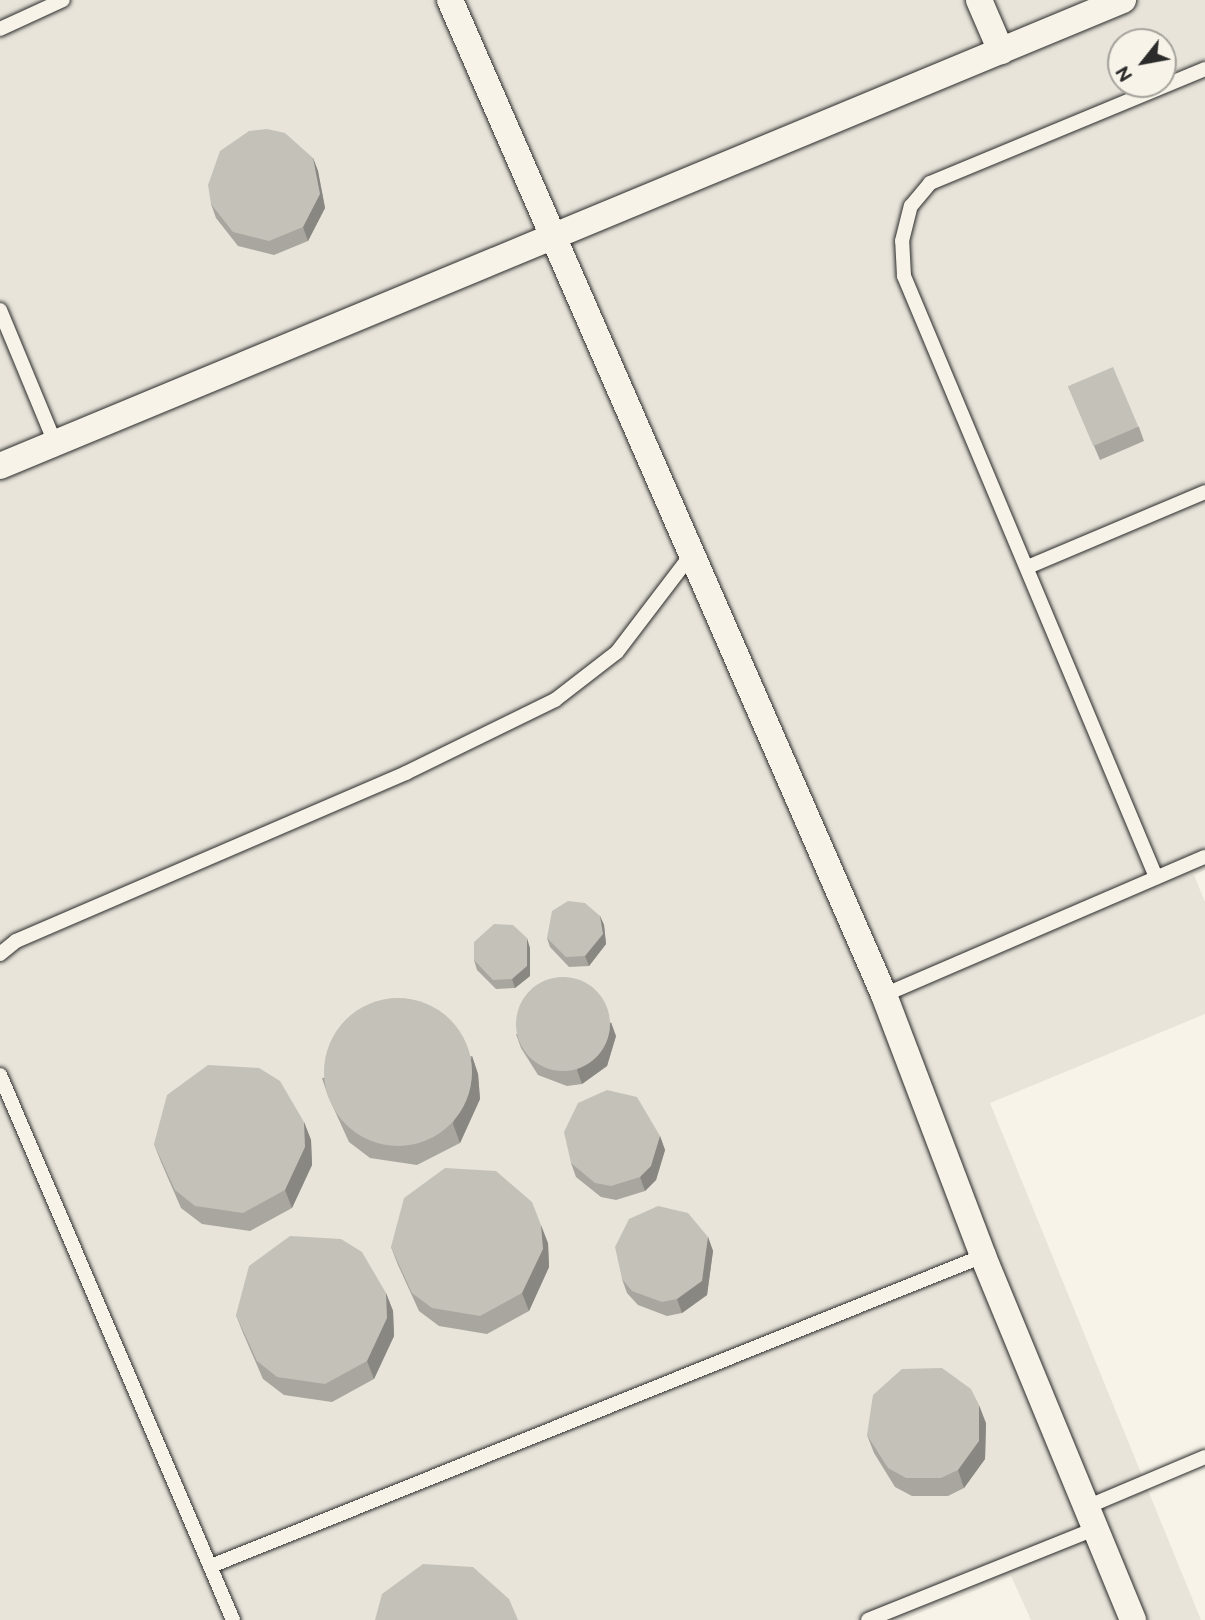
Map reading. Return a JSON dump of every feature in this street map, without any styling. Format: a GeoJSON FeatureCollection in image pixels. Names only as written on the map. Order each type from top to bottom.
{"type":"FeatureCollection","features":[{"type":"Feature","properties":{"kind":"street"},"geometry":{"type":"LineString","coordinates":[[450,0],[884,995],[983,1256],[1093,1517],[1133,1620]]}},
{"type":"Feature","properties":{"kind":"street"},"geometry":{"type":"LineString","coordinates":[[979,0],[1001,51]]}},
{"type":"Feature","properties":{"kind":"street"},"geometry":{"type":"LineString","coordinates":[[0,466],[553,240],[1123,0]]}},
{"type":"Feature","properties":{"kind":"lane"},"geometry":{"type":"LineString","coordinates":[[0,29],[63,0]]}},
{"type":"Feature","properties":{"kind":"lane"},"geometry":{"type":"LineString","coordinates":[[1156,877],[1030,566],[904,276],[902,241],[911,206],[930,183],[1205,69]]}},
{"type":"Feature","properties":{"kind":"lane"},"geometry":{"type":"LineString","coordinates":[[0,310],[55,443]]}},
{"type":"Feature","properties":{"kind":"lane"},"geometry":{"type":"LineString","coordinates":[[1030,566],[1205,492]]}},
{"type":"Feature","properties":{"kind":"lane"},"geometry":{"type":"LineString","coordinates":[[0,954],[16,941],[406,773],[555,700],[617,652],[691,555]]}},
{"type":"Feature","properties":{"kind":"lane"},"geometry":{"type":"LineString","coordinates":[[884,995],[1205,857]]}},
{"type":"Feature","properties":{"kind":"lane"},"geometry":{"type":"LineString","coordinates":[[0,1075],[233,1620]]}},
{"type":"Feature","properties":{"kind":"lane"},"geometry":{"type":"LineString","coordinates":[[211,1566],[983,1256]]}},
{"type":"Feature","properties":{"kind":"lane"},"geometry":{"type":"LineString","coordinates":[[869,1620],[1093,1517],[1205,1457]]}},
{"type":"Feature","properties":{"kind":"shaded area"},"geometry":{"type":"Polygon","coordinates":[[[0,0],[1205,0],[1205,870],[1194,875],[1205,902],[1205,1014],[990,1103],[1201,1620],[1031,1620],[1011,1576],[902,1620],[0,1620],[0,0]]]}},
{"type":"Feature","properties":{"kind":"building"},"geometry":{"type":"Polygon","coordinates":[[[267,129],[285,133],[313,158],[320,194],[303,227],[269,241],[233,232],[211,204],[208,185],[220,151],[249,131],[267,129]]]}},
{"type":"Feature","properties":{"kind":"building"},"geometry":{"type":"Polygon","coordinates":[[[1113,367],[1138,427],[1093,446],[1068,386],[1113,367]]]}},
{"type":"Feature","properties":{"kind":"building"},"geometry":{"type":"Polygon","coordinates":[[[568,901],[585,903],[600,916],[603,934],[585,956],[566,957],[547,938],[552,911],[568,901]]]}},
{"type":"Feature","properties":{"kind":"building"},"geometry":{"type":"Polygon","coordinates":[[[494,924],[513,925],[527,938],[527,966],[512,979],[493,980],[474,960],[474,942],[494,924]]]}},
{"type":"Feature","properties":{"kind":"building"},"geometry":{"type":"Polygon","coordinates":[[[563,977],[581,981],[596,991],[606,1006],[610,1024],[606,1042],[596,1057],[581,1067],[563,1071],[545,1067],[530,1057],[520,1042],[516,1024],[520,1006],[530,991],[545,981],[563,977]]]}},
{"type":"Feature","properties":{"kind":"building"},"geometry":{"type":"Polygon","coordinates":[[[398,998],[426,1004],[450,1020],[466,1044],[472,1072],[466,1100],[450,1124],[426,1140],[398,1146],[370,1140],[346,1124],[330,1100],[324,1072],[330,1044],[346,1020],[370,1004],[398,998]]]}},
{"type":"Feature","properties":{"kind":"building"},"geometry":{"type":"Polygon","coordinates":[[[208,1065],[259,1068],[280,1081],[304,1122],[305,1147],[285,1190],[243,1213],[195,1206],[175,1190],[154,1144],[167,1095],[208,1065]]]}},
{"type":"Feature","properties":{"kind":"building"},"geometry":{"type":"Polygon","coordinates":[[[607,1090],[637,1097],[660,1136],[651,1166],[640,1177],[611,1186],[595,1183],[571,1163],[564,1132],[578,1103],[607,1090]]]}},
{"type":"Feature","properties":{"kind":"building"},"geometry":{"type":"Polygon","coordinates":[[[445,1168],[496,1171],[532,1202],[541,1225],[543,1249],[522,1293],[480,1316],[432,1308],[412,1293],[391,1247],[404,1198],[445,1168]]]}},
{"type":"Feature","properties":{"kind":"building"},"geometry":{"type":"Polygon","coordinates":[[[658,1206],[688,1213],[708,1237],[702,1281],[677,1299],[662,1302],[632,1291],[622,1279],[615,1247],[629,1219],[658,1206]]]}},
{"type":"Feature","properties":{"kind":"building"},"geometry":{"type":"Polygon","coordinates":[[[290,1236],[341,1239],[362,1252],[386,1293],[387,1318],[367,1361],[325,1384],[277,1377],[257,1361],[236,1315],[249,1266],[290,1236]]]}},
{"type":"Feature","properties":{"kind":"building"},"geometry":{"type":"Polygon","coordinates":[[[942,1368],[971,1389],[979,1405],[979,1441],[958,1470],[941,1478],[906,1478],[888,1468],[867,1435],[873,1395],[902,1369],[942,1368]]]}},
{"type":"Feature","properties":{"kind":"building"},"geometry":{"type":"Polygon","coordinates":[[[423,1564],[473,1567],[509,1599],[518,1620],[375,1620],[382,1594],[423,1564]]]}}]}
